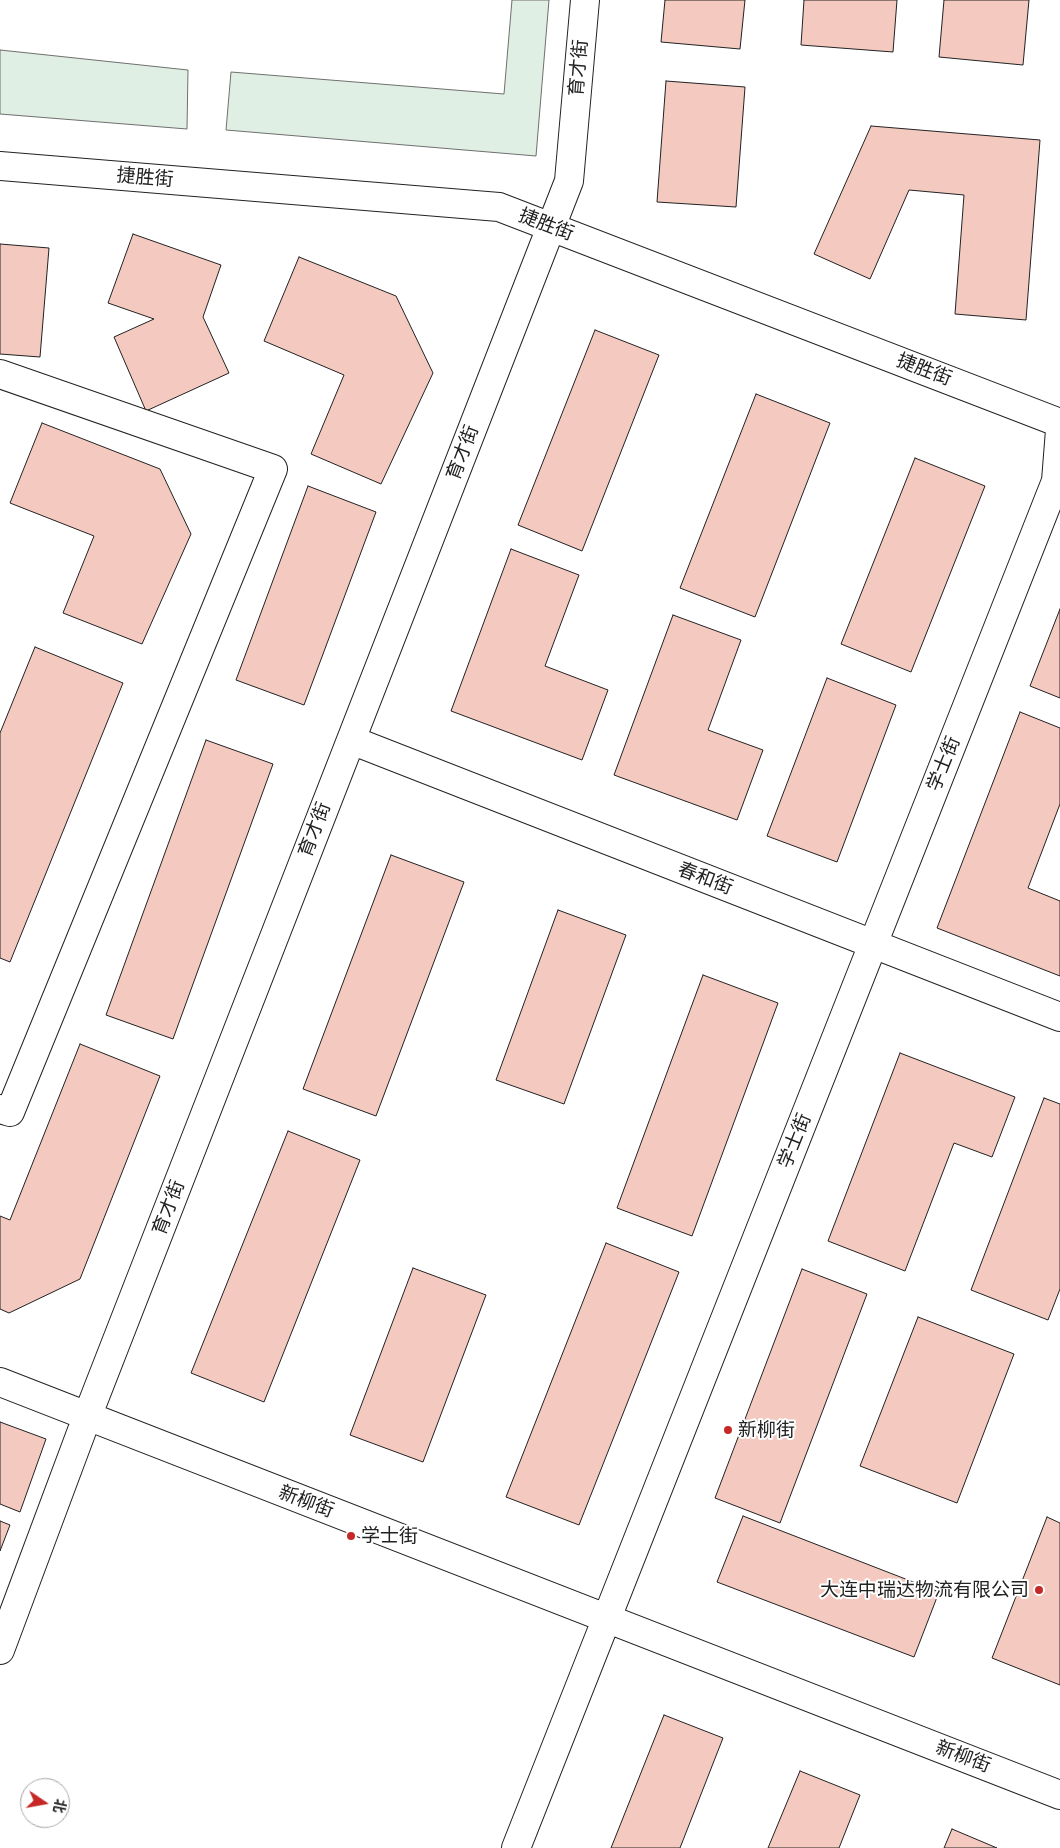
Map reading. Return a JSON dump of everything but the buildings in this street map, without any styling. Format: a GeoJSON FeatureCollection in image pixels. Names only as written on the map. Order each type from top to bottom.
{"type":"FeatureCollection","features":[{"type":"Feature","properties":{"kind":"street","name":"育才街"},"geometry":{"type":"LineString","coordinates":[[0,1650],[87,1417],[568,181],[585,0]]}},
{"type":"Feature","properties":{"kind":"street","name":"捷胜街"},"geometry":{"type":"LineString","coordinates":[[0,166],[499,207],[1060,423]]}},
{"type":"Feature","properties":{"kind":"street"},"geometry":{"type":"LineString","coordinates":[[0,374],[272,469],[10,1112],[0,1108]]}},
{"type":"Feature","properties":{"kind":"street","name":"学士街"},"geometry":{"type":"LineString","coordinates":[[516,1848],[1056,481],[1060,430]]}},
{"type":"Feature","properties":{"kind":"street","name":"春和街"},"geometry":{"type":"LineString","coordinates":[[351,740],[1060,1017]]}},
{"type":"Feature","properties":{"kind":"street","name":"新柳街"},"geometry":{"type":"LineString","coordinates":[[0,1382],[1060,1795]]}},
{"type":"Feature","properties":{"kind":"green space"},"geometry":{"type":"Polygon","coordinates":[[[512,0],[549,0],[536,156],[226,130],[231,72],[504,94],[512,0]]]}},
{"type":"Feature","properties":{"kind":"green space"},"geometry":{"type":"Polygon","coordinates":[[[0,50],[188,70],[187,129],[0,114],[0,50]]]}},
{"type":"Feature","properties":{"kind":"place","name":"新柳街"},"geometry":{"type":"Point","coordinates":[728,1430]}},
{"type":"Feature","properties":{"kind":"place","name":"学士街"},"geometry":{"type":"Point","coordinates":[351,1536]}},
{"type":"Feature","properties":{"kind":"place","name":"大连中瑞达物流有限公司"},"geometry":{"type":"Point","coordinates":[1039,1590]}}]}
